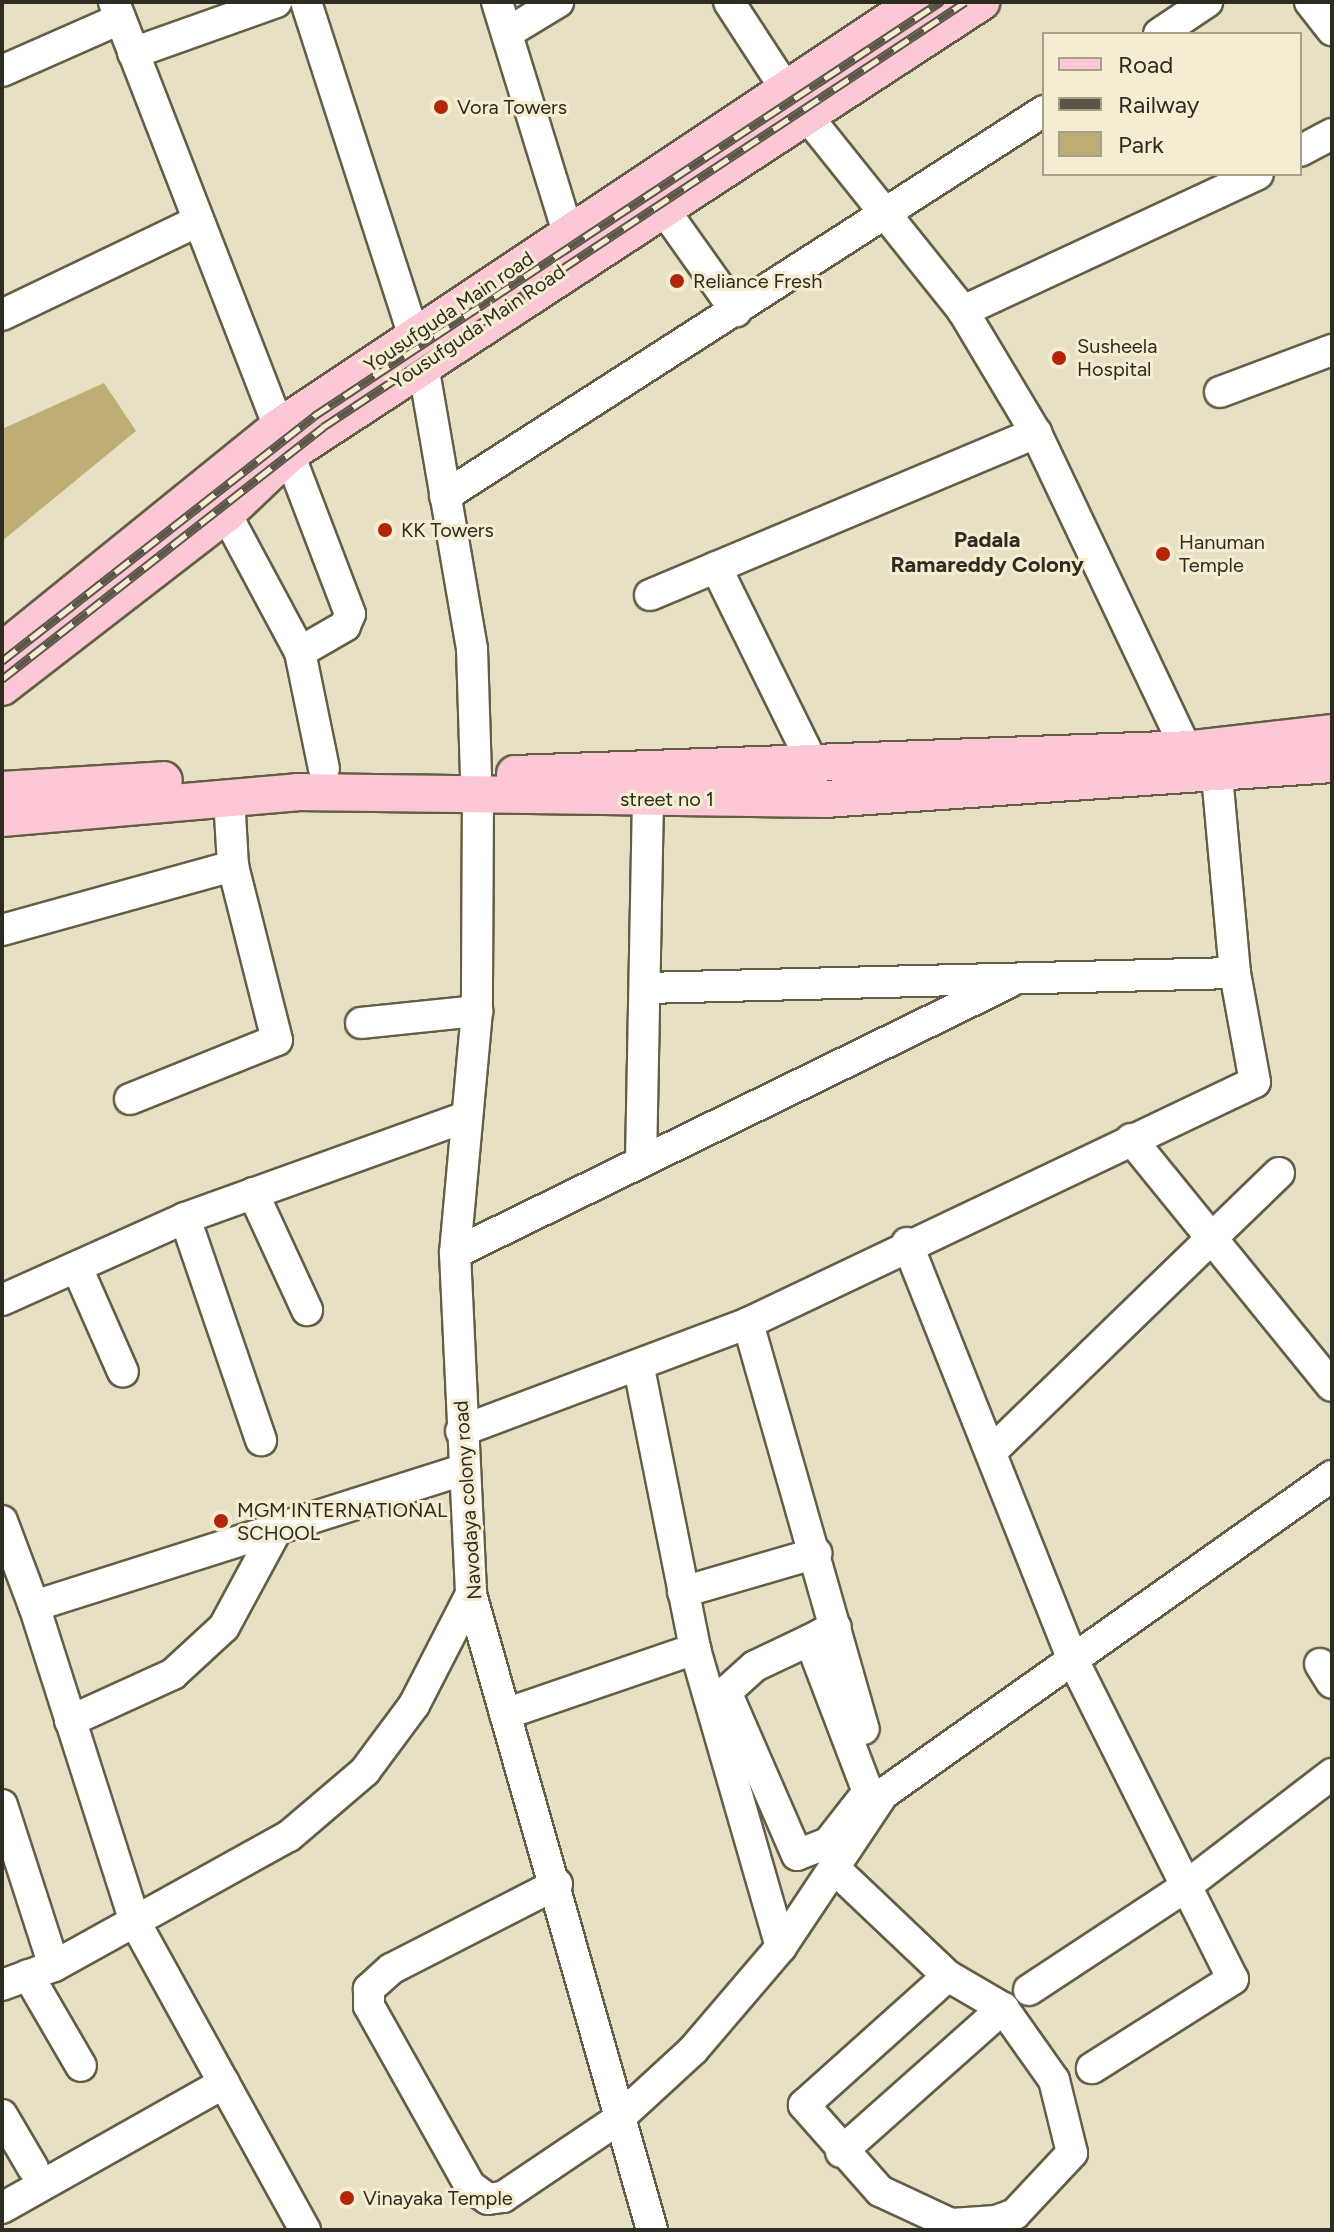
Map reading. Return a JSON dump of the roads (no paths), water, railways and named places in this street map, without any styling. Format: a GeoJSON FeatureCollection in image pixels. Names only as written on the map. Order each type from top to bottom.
{"type":"FeatureCollection","features":[{"type":"Feature","properties":{"kind":"main road","name":"Yousufguda Main road"},"geometry":{"type":"LineString","coordinates":[[417,350],[568,233],[798,104],[917,2]]}},
{"type":"Feature","properties":{"kind":"main road","name":"Yousufguda Main Road"},"geometry":{"type":"LineString","coordinates":[[2,687],[226,514],[284,440],[417,350],[662,207],[798,104],[981,2]]}},
{"type":"Feature","properties":{"kind":"main road"},"geometry":{"type":"LineString","coordinates":[[2,651],[284,440]]}},
{"type":"Feature","properties":{"kind":"main road","name":"street no 1"},"geometry":{"type":"LineString","coordinates":[[2,818],[229,797],[324,769],[648,800],[825,799],[1202,767],[1332,733]]}},
{"type":"Feature","properties":{"kind":"main road","name":"street no 1"},"geometry":{"type":"LineString","coordinates":[[2,790],[266,784],[477,785],[812,762],[1202,767],[1332,764]]}},
{"type":"Feature","properties":{"kind":"street"},"geometry":{"type":"LineString","coordinates":[[133,53],[276,2]]}},
{"type":"Feature","properties":{"kind":"street","name":"Navodaya colony road"},"geometry":{"type":"LineString","coordinates":[[306,2],[417,350],[472,649],[477,785],[477,1011],[463,1118],[455,1253],[471,1594],[557,1884],[617,2120],[652,2230]]}},
{"type":"Feature","properties":{"kind":"street"},"geometry":{"type":"LineString","coordinates":[[497,2],[568,233]]}},
{"type":"Feature","properties":{"kind":"street"},"geometry":{"type":"LineString","coordinates":[[507,33],[558,2]]}},
{"type":"Feature","properties":{"kind":"street"},"geometry":{"type":"LineString","coordinates":[[461,1431],[639,1368],[748,1323],[907,1243],[1255,1082],[1202,767],[1036,433],[963,311],[798,104],[729,2]]}},
{"type":"Feature","properties":{"kind":"street"},"geometry":{"type":"LineString","coordinates":[[1162,32],[1207,2]]}},
{"type":"Feature","properties":{"kind":"street"},"geometry":{"type":"LineString","coordinates":[[1310,2],[1332,30]]}},
{"type":"Feature","properties":{"kind":"street"},"geometry":{"type":"LineString","coordinates":[[2,71],[117,10],[196,222],[350,614],[345,626],[300,652]]}},
{"type":"Feature","properties":{"kind":"street"},"geometry":{"type":"LineString","coordinates":[[445,496],[1042,112]]}},
{"type":"Feature","properties":{"kind":"street"},"geometry":{"type":"LineString","coordinates":[[1302,150],[1332,134]]}},
{"type":"Feature","properties":{"kind":"street"},"geometry":{"type":"LineString","coordinates":[[963,311],[1249,176]]}},
{"type":"Feature","properties":{"kind":"street"},"geometry":{"type":"LineString","coordinates":[[662,207],[736,311]]}},
{"type":"Feature","properties":{"kind":"street"},"geometry":{"type":"LineString","coordinates":[[2,315],[196,222]]}},
{"type":"Feature","properties":{"kind":"street"},"geometry":{"type":"LineString","coordinates":[[1220,392],[1332,350]]}},
{"type":"Feature","properties":{"kind":"street"},"geometry":{"type":"LineString","coordinates":[[650,595],[1036,433]]}},
{"type":"Feature","properties":{"kind":"street"},"geometry":{"type":"LineString","coordinates":[[226,514],[300,652],[324,769]]}},
{"type":"Feature","properties":{"kind":"street"},"geometry":{"type":"LineString","coordinates":[[716,567],[812,762]]}},
{"type":"Feature","properties":{"kind":"street"},"geometry":{"type":"LineString","coordinates":[[130,1099],[277,1040],[233,866],[229,797]]}},
{"type":"Feature","properties":{"kind":"street"},"geometry":{"type":"LineString","coordinates":[[641,1162],[648,800]]}},
{"type":"Feature","properties":{"kind":"street"},"geometry":{"type":"LineString","coordinates":[[2,930],[233,866]]}},
{"type":"Feature","properties":{"kind":"street"},"geometry":{"type":"LineString","coordinates":[[645,988],[1010,982],[1235,973]]}},
{"type":"Feature","properties":{"kind":"street"},"geometry":{"type":"LineString","coordinates":[[455,1253],[1010,982]]}},
{"type":"Feature","properties":{"kind":"street"},"geometry":{"type":"LineString","coordinates":[[361,1023],[477,1011]]}},
{"type":"Feature","properties":{"kind":"street"},"geometry":{"type":"LineString","coordinates":[[2,1300],[78,1270],[185,1218],[463,1118]]}},
{"type":"Feature","properties":{"kind":"street"},"geometry":{"type":"LineString","coordinates":[[1131,1139],[1208,1239],[1332,1386]]}},
{"type":"Feature","properties":{"kind":"street"},"geometry":{"type":"LineString","coordinates":[[991,1452],[1279,1173]]}},
{"type":"Feature","properties":{"kind":"street"},"geometry":{"type":"LineString","coordinates":[[253,1193],[307,1310]]}},
{"type":"Feature","properties":{"kind":"street"},"geometry":{"type":"LineString","coordinates":[[185,1218],[261,1440]]}},
{"type":"Feature","properties":{"kind":"street"},"geometry":{"type":"LineString","coordinates":[[907,1243],[1072,1658],[1182,1889],[1233,1983],[1092,2068]]}},
{"type":"Feature","properties":{"kind":"street"},"geometry":{"type":"LineString","coordinates":[[78,1270],[123,1372]]}},
{"type":"Feature","properties":{"kind":"street"},"geometry":{"type":"LineString","coordinates":[[748,1323],[816,1553],[823,1633],[868,1792],[828,1843],[797,1855],[726,1692],[755,1666],[823,1633]]}},
{"type":"Feature","properties":{"kind":"street"},"geometry":{"type":"LineString","coordinates":[[639,1368],[695,1649],[781,1947]]}},
{"type":"Feature","properties":{"kind":"street"},"geometry":{"type":"LineString","coordinates":[[34,1606],[463,1470]]}},
{"type":"Feature","properties":{"kind":"street"},"geometry":{"type":"LineString","coordinates":[[557,1884],[391,1969],[369,1989],[369,2006],[470,2186],[488,2199],[503,2197],[617,2120],[693,2050],[781,1947],[883,1794],[1332,1476]]}},
{"type":"Feature","properties":{"kind":"street"},"geometry":{"type":"LineString","coordinates":[[2,1521],[34,1606],[135,1922],[224,2083],[298,2227]]}},
{"type":"Feature","properties":{"kind":"street"},"geometry":{"type":"LineString","coordinates":[[70,1721],[173,1674],[224,1627],[276,1531]]}},
{"type":"Feature","properties":{"kind":"street"},"geometry":{"type":"LineString","coordinates":[[683,1592],[816,1553]]}},
{"type":"Feature","properties":{"kind":"street"},"geometry":{"type":"LineString","coordinates":[[28,1975],[135,1922],[289,1836],[365,1771],[414,1705],[471,1594]]}},
{"type":"Feature","properties":{"kind":"street"},"geometry":{"type":"LineString","coordinates":[[823,1633],[883,1794]]}},
{"type":"Feature","properties":{"kind":"street"},"geometry":{"type":"LineString","coordinates":[[505,1714],[695,1649]]}},
{"type":"Feature","properties":{"kind":"street"},"geometry":{"type":"LineString","coordinates":[[1029,1990],[1182,1889],[1332,1774]]}},
{"type":"Feature","properties":{"kind":"street"},"geometry":{"type":"LineString","coordinates":[[2,1805],[28,1975],[81,2066]]}},
{"type":"Feature","properties":{"kind":"street"},"geometry":{"type":"LineString","coordinates":[[834,1868],[948,1976],[1003,2008],[1054,2080],[1073,2135],[1065,2166],[1015,2214],[951,2224],[880,2191],[841,2152],[804,2105],[948,1976]]}},
{"type":"Feature","properties":{"kind":"street"},"geometry":{"type":"LineString","coordinates":[[841,2152],[1003,2008]]}},
{"type":"Feature","properties":{"kind":"street"},"geometry":{"type":"LineString","coordinates":[[2,2208],[224,2083]]}},
{"type":"Feature","properties":{"kind":"street"},"geometry":{"type":"LineString","coordinates":[[2,2115],[33,2168]]}},
{"type":"Feature","properties":{"kind":"railway"},"geometry":{"type":"LineString","coordinates":[[2,661],[314,416],[940,2]]}},
{"type":"Feature","properties":{"kind":"railway"},"geometry":{"type":"LineString","coordinates":[[2,679],[323,427],[965,2]]}},
{"type":"Feature","properties":{"kind":"place","name":"Vora Towers"},"geometry":{"type":"Point","coordinates":[441,107]}},
{"type":"Feature","properties":{"kind":"place","name":"Reliance Fresh"},"geometry":{"type":"Point","coordinates":[677,281]}},
{"type":"Feature","properties":{"kind":"place","name":"Susheela Hospital"},"geometry":{"type":"Point","coordinates":[1059,358]}},
{"type":"Feature","properties":{"kind":"place","name":"KK Towers"},"geometry":{"type":"Point","coordinates":[385,530]}},
{"type":"Feature","properties":{"kind":"place","name":"Hanuman Temple"},"geometry":{"type":"Point","coordinates":[1163,554]}},
{"type":"Feature","properties":{"kind":"place","name":"MGM INTERNATIONAL SCHOOL"},"geometry":{"type":"Point","coordinates":[221,1521]}},
{"type":"Feature","properties":{"kind":"place","name":"Vinayaka Temple"},"geometry":{"type":"Point","coordinates":[347,2198]}},
{"type":"Feature","properties":{"kind":"district","name":"Padala Ramareddy Colony"},"geometry":{"type":"Point","coordinates":[987,552]}}]}
